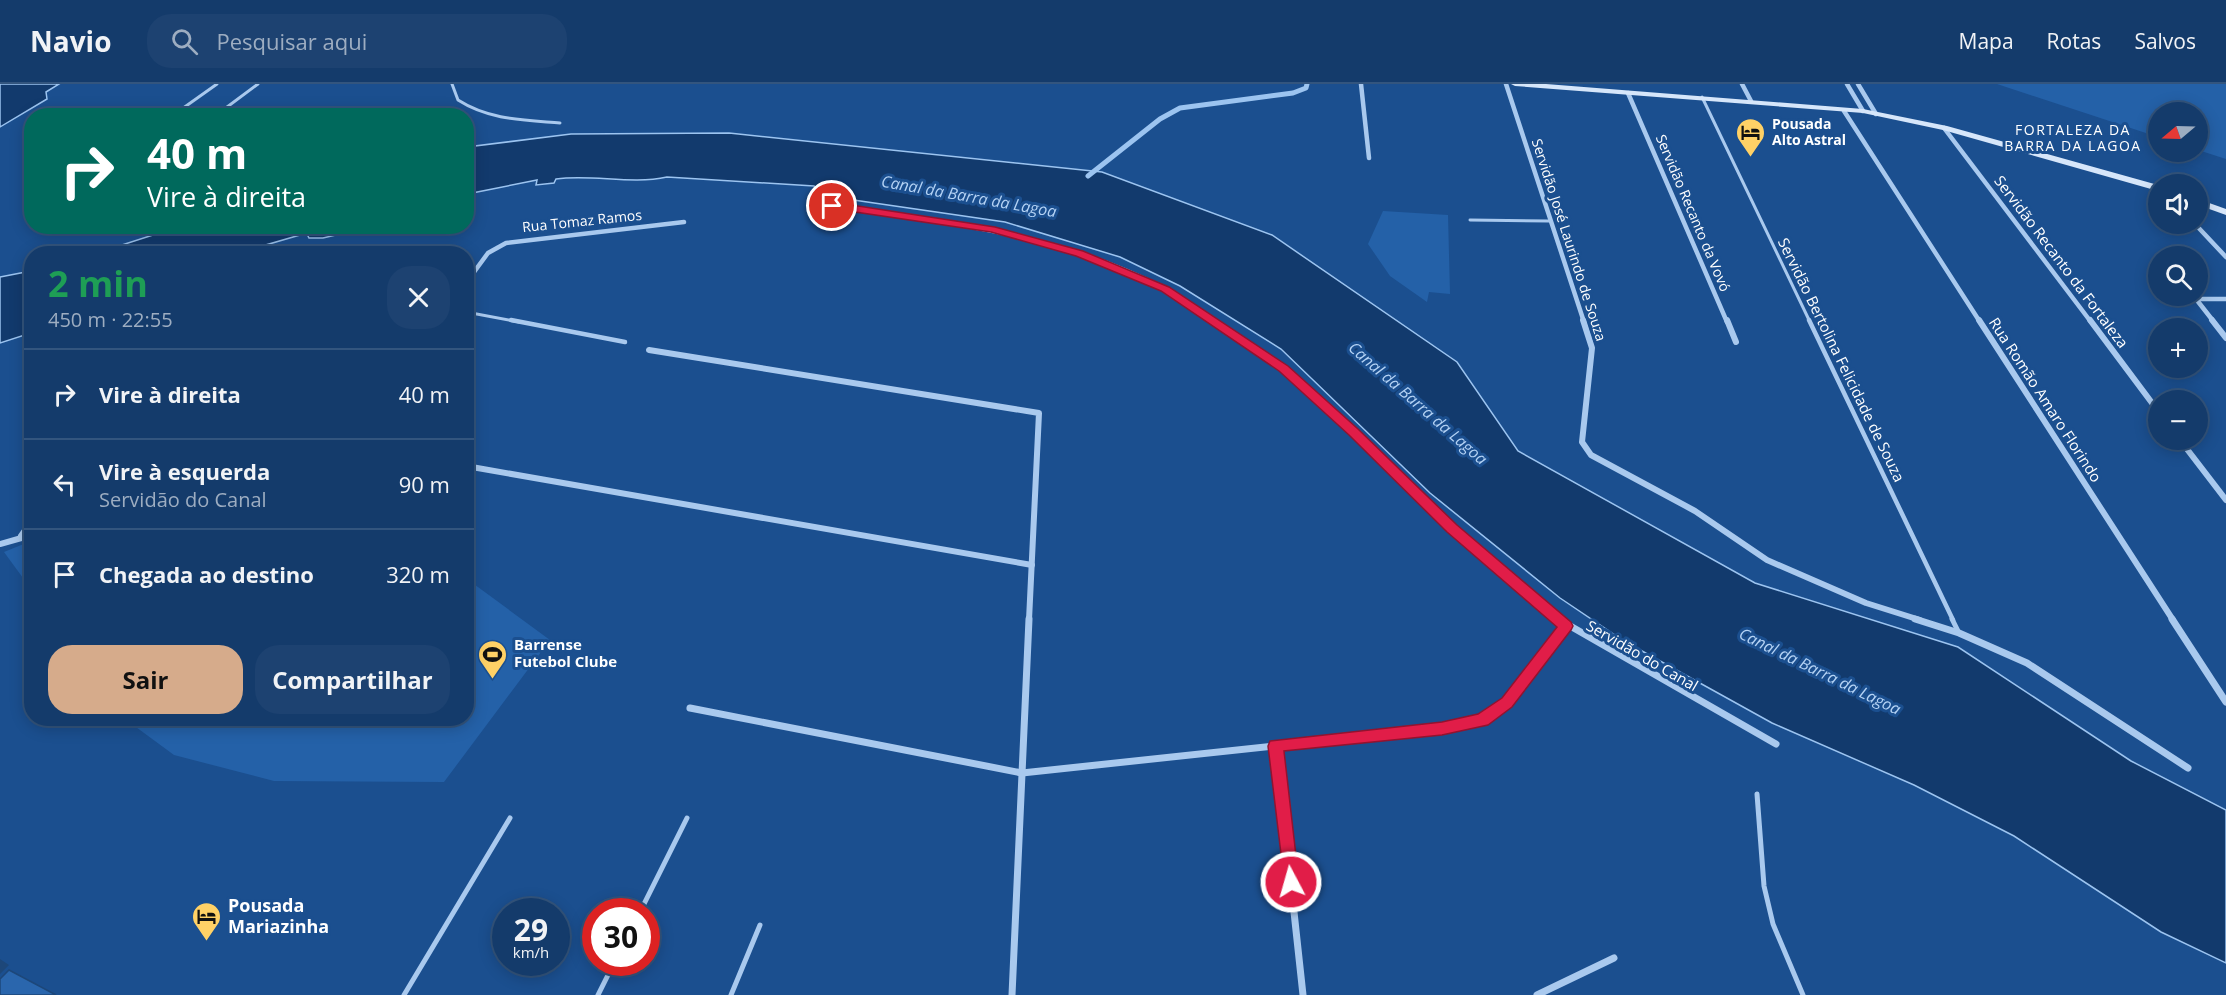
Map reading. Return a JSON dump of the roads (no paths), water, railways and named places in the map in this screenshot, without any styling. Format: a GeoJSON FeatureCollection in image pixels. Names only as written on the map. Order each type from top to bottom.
{"type":"FeatureCollection","features":[{"type":"Feature","properties":{"kind":"street"},"geometry":{"type":"LineString","coordinates":[[1361,84],[1369,158]]}},
{"type":"Feature","properties":{"kind":"street","name":"Servidão José Laurindo de Souza"},"geometry":{"type":"LineString","coordinates":[[1506,84],[1592,348],[1582,442],[1591,455],[1695,511],[1767,560],[1866,603],[1959,633]]}},
{"type":"Feature","properties":{"kind":"street"},"geometry":{"type":"LineString","coordinates":[[1515,84],[1597,88],[1628,93],[1863,111],[1944,128],[2148,185]]}},
{"type":"Feature","properties":{"kind":"street"},"geometry":{"type":"LineString","coordinates":[[1742,84],[1751,101]]}},
{"type":"Feature","properties":{"kind":"street"},"geometry":{"type":"LineString","coordinates":[[1847,84],[1863,111]]}},
{"type":"Feature","properties":{"kind":"street"},"geometry":{"type":"LineString","coordinates":[[1858,84],[1876,114]]}},
{"type":"Feature","properties":{"kind":"street","name":"Servidão Recanto da Vovó"},"geometry":{"type":"LineString","coordinates":[[1628,93],[1736,342]]}},
{"type":"Feature","properties":{"kind":"street","name":"Rua Romão Amaro Florindo"},"geometry":{"type":"LineString","coordinates":[[1844,111],[2226,702]]}},
{"type":"Feature","properties":{"kind":"street","name":"Servidão Recanto da Fortaleza"},"geometry":{"type":"LineString","coordinates":[[1944,128],[2148,398]]}},
{"type":"Feature","properties":{"kind":"street","name":"Servidão do Canal"},"geometry":{"type":"LineString","coordinates":[[832,206],[991,229],[1080,253],[1165,289],[1283,368],[1384,460],[1452,528],[1566,626],[1653,678],[1776,744]]}},
{"type":"Feature","properties":{"kind":"street"},"geometry":{"type":"LineString","coordinates":[[2208,206],[2226,212]]}},
{"type":"Feature","properties":{"kind":"street","name":"Rua Tomaz Ramos"},"geometry":{"type":"LineString","coordinates":[[474,273],[488,254],[506,243],[684,222]]}},
{"type":"Feature","properties":{"kind":"street"},"geometry":{"type":"LineString","coordinates":[[2204,234],[2226,257]]}},
{"type":"Feature","properties":{"kind":"street"},"geometry":{"type":"LineString","coordinates":[[2226,299],[2196,299],[2226,338]]}},
{"type":"Feature","properties":{"kind":"street"},"geometry":{"type":"LineString","coordinates":[[649,350],[1039,413],[1012,995]]}},
{"type":"Feature","properties":{"kind":"street"},"geometry":{"type":"LineString","coordinates":[[2188,450],[2226,500]]}},
{"type":"Feature","properties":{"kind":"street"},"geometry":{"type":"LineString","coordinates":[[474,467],[1032,565]]}},
{"type":"Feature","properties":{"kind":"street"},"geometry":{"type":"LineString","coordinates":[[0,544],[24,536]]}},
{"type":"Feature","properties":{"kind":"street"},"geometry":{"type":"LineString","coordinates":[[690,708],[1022,773],[1442,728],[1482,720],[1507,703],[1566,626]]}},
{"type":"Feature","properties":{"kind":"street"},"geometry":{"type":"LineString","coordinates":[[1959,633],[2027,663],[2188,768]]}},
{"type":"Feature","properties":{"kind":"street"},"geometry":{"type":"LineString","coordinates":[[1276,746],[1303,995]]}},
{"type":"Feature","properties":{"kind":"street"},"geometry":{"type":"LineString","coordinates":[[1537,995],[1614,958]]}},
{"type":"Feature","properties":{"kind":"lane"},"geometry":{"type":"LineString","coordinates":[[183,108],[217,84]]}},
{"type":"Feature","properties":{"kind":"lane"},"geometry":{"type":"LineString","coordinates":[[226,108],[258,84]]}},
{"type":"Feature","properties":{"kind":"lane"},"geometry":{"type":"LineString","coordinates":[[452,84],[458,100],[473,108]]}},
{"type":"Feature","properties":{"kind":"lane","name":"Servidão Bertolina Felicidade de Souza"},"geometry":{"type":"LineString","coordinates":[[1702,97],[1959,633]]}},
{"type":"Feature","properties":{"kind":"lane"},"geometry":{"type":"LineString","coordinates":[[474,109],[507,118],[560,123]]}},
{"type":"Feature","properties":{"kind":"lane"},"geometry":{"type":"LineString","coordinates":[[1470,220],[1549,221]]}},
{"type":"Feature","properties":{"kind":"lane"},"geometry":{"type":"LineString","coordinates":[[474,314],[625,342]]}},
{"type":"Feature","properties":{"kind":"lane"},"geometry":{"type":"LineString","coordinates":[[20,536],[24,530]]}},
{"type":"Feature","properties":{"kind":"lane"},"geometry":{"type":"LineString","coordinates":[[1758,794],[1764,886],[1773,924],[1803,995]]}},
{"type":"Feature","properties":{"kind":"lane"},"geometry":{"type":"LineString","coordinates":[[404,995],[510,818]]}},
{"type":"Feature","properties":{"kind":"lane"},"geometry":{"type":"LineString","coordinates":[[647,898],[687,818]]}},
{"type":"Feature","properties":{"kind":"lane"},"geometry":{"type":"LineString","coordinates":[[731,995],[760,925]]}},
{"type":"Feature","properties":{"kind":"lane"},"geometry":{"type":"LineString","coordinates":[[598,995],[608,976]]}},
{"type":"Feature","properties":{"kind":"water"},"geometry":{"type":"Polygon","coordinates":[[[0,84],[59,84],[46,92],[47,99],[32,108],[24,108],[24,113],[0,127],[0,84]]]}},
{"type":"Feature","properties":{"kind":"water","name":"Canal da Barra da Lagoa"},"geometry":{"type":"Polygon","coordinates":[[[729,133],[1102,172],[1272,235],[1457,362],[1518,451],[1755,583],[1958,647],[2131,761],[2226,810],[2226,963],[2161,932],[2014,836],[1914,785],[1772,723],[1624,641],[1560,598],[1430,493],[1281,349],[1180,286],[1120,257],[1005,222],[826,196],[814,186],[667,177],[640,180],[570,178],[556,179],[554,183],[536,185],[537,180],[474,193],[474,146],[571,134],[729,133]]]}},
{"type":"Feature","properties":{"kind":"water"},"geometry":{"type":"Polygon","coordinates":[[[156,234],[307,234],[262,246],[119,246],[156,234]]]}},
{"type":"Feature","properties":{"kind":"water"},"geometry":{"type":"Polygon","coordinates":[[[307,234],[340,234],[323,238],[309,238],[307,234]]]}},
{"type":"Feature","properties":{"kind":"water"},"geometry":{"type":"Polygon","coordinates":[[[24,272],[24,335],[0,343],[0,277],[24,272]]]}},
{"type":"Feature","properties":{"kind":"waterway"},"geometry":{"type":"LineString","coordinates":[[1088,176],[1160,119],[1180,108],[1293,93],[1306,88],[1307,84]]}},
{"type":"Feature","properties":{"kind":"place","name":"Pousada Alto Astral"},"geometry":{"type":"Point","coordinates":[1751,158]}},
{"type":"Feature","properties":{"kind":"place","name":"Barrense Futebol Clube"},"geometry":{"type":"Point","coordinates":[493,680]}},
{"type":"Feature","properties":{"kind":"place","name":"Pousada Mariazinha"},"geometry":{"type":"Point","coordinates":[207,942]}},
{"type":"Feature","properties":{"kind":"district","name":"FORTALEZA DA BARRA DA LAGOA"},"geometry":{"type":"Point","coordinates":[2073,138]}}]}
